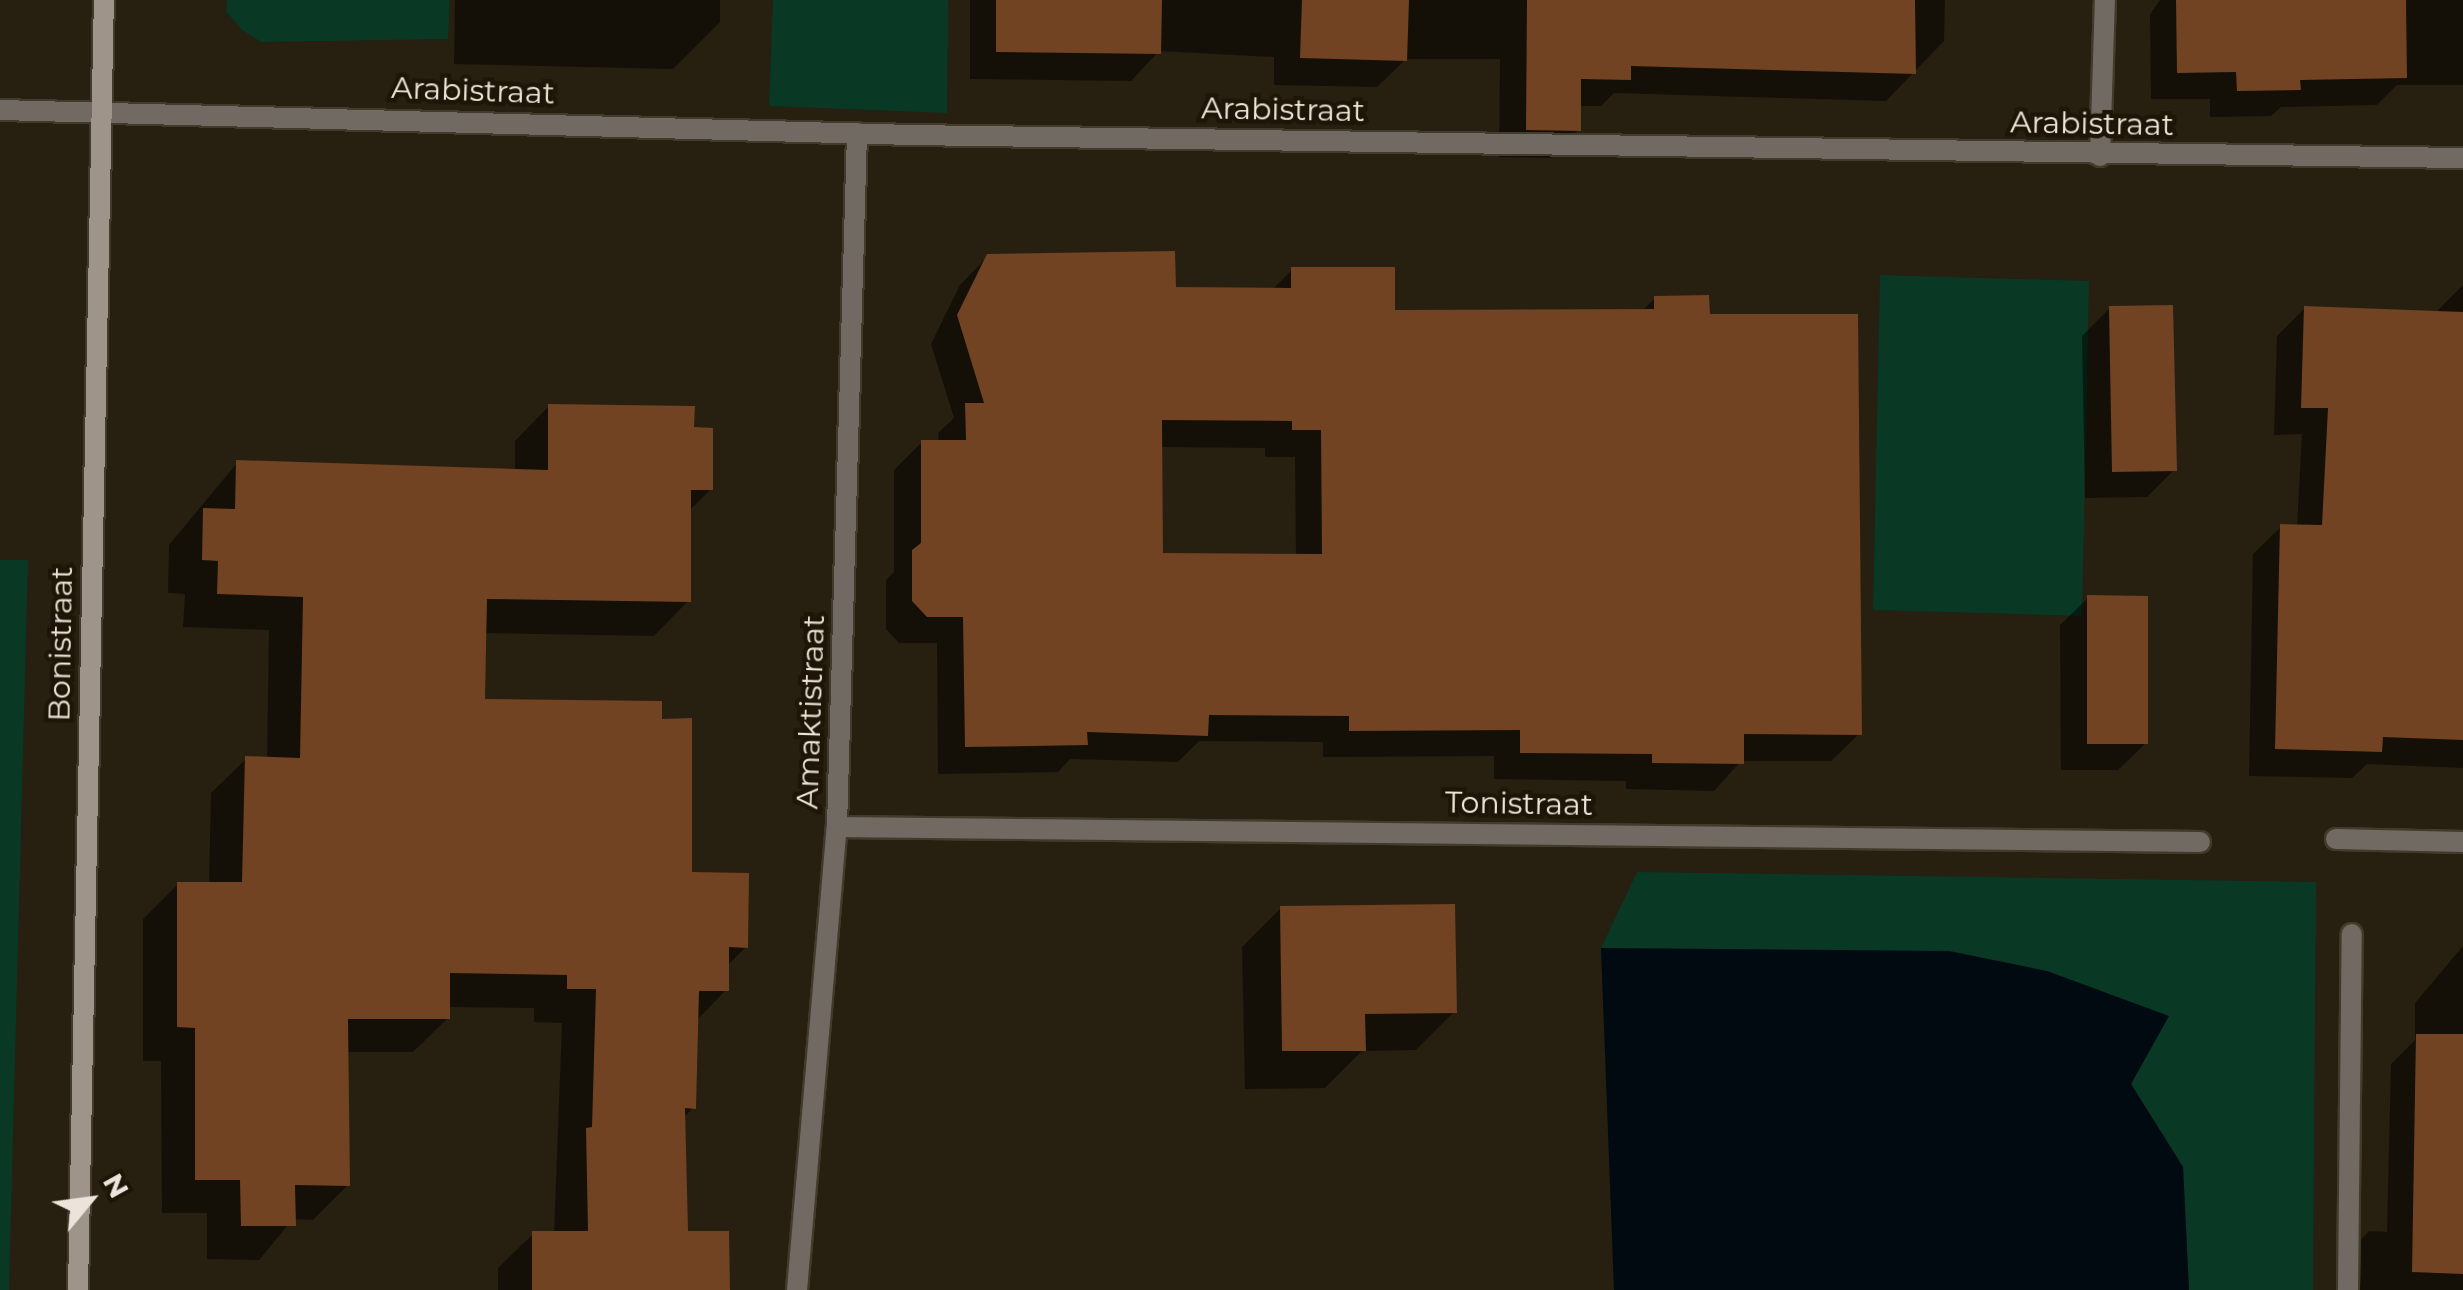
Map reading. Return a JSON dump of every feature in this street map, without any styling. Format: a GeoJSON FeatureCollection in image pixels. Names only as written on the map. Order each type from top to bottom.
{"type":"FeatureCollection","features":[{"type":"Feature","properties":{"kind":"street","name":"Bonistraat"},"geometry":{"type":"LineString","coordinates":[[78,1290],[104,0]]}},
{"type":"Feature","properties":{"kind":"street"},"geometry":{"type":"LineString","coordinates":[[2100,156],[2105,0]]}},
{"type":"Feature","properties":{"kind":"street","name":"Arabistraat"},"geometry":{"type":"LineString","coordinates":[[0,110],[102,108],[856,134],[2100,156],[2463,158]]}},
{"type":"Feature","properties":{"kind":"street","name":"Amaktistraat"},"geometry":{"type":"LineString","coordinates":[[797,1290],[837,826],[856,134]]}},
{"type":"Feature","properties":{"kind":"street","name":"Tonistraat"},"geometry":{"type":"LineString","coordinates":[[837,826],[2200,842]]}},
{"type":"Feature","properties":{"kind":"street"},"geometry":{"type":"LineString","coordinates":[[2336,838],[2463,842]]}},
{"type":"Feature","properties":{"kind":"street"},"geometry":{"type":"LineString","coordinates":[[2348,1290],[2352,934]]}},
{"type":"Feature","properties":{"kind":"green space"},"geometry":{"type":"Polygon","coordinates":[[[227,0],[450,0],[448,39],[261,42],[242,30],[226,11],[227,0]]]}},
{"type":"Feature","properties":{"kind":"green space"},"geometry":{"type":"Polygon","coordinates":[[[773,0],[948,0],[947,113],[769,106],[773,0]]]}},
{"type":"Feature","properties":{"kind":"green space"},"geometry":{"type":"Polygon","coordinates":[[[1880,275],[2089,281],[2082,616],[1873,610],[1880,275]]]}},
{"type":"Feature","properties":{"kind":"green space"},"geometry":{"type":"Polygon","coordinates":[[[0,560],[28,560],[9,1290],[0,1290],[0,560]]]}},
{"type":"Feature","properties":{"kind":"green space"},"geometry":{"type":"Polygon","coordinates":[[[1637,872],[2316,882],[2313,1290],[2189,1290],[2183,1167],[2131,1084],[2168,1017],[1601,948],[1637,872]]]}},
{"type":"Feature","properties":{"kind":"shaded area"},"geometry":{"type":"Polygon","coordinates":[[[1601,948],[1949,951],[2047,971],[2169,1016],[2131,1084],[2183,1167],[2189,1290],[1614,1290],[1601,948]]]}},
{"type":"Feature","properties":{"kind":"building"},"geometry":{"type":"Polygon","coordinates":[[[996,0],[1162,0],[1161,54],[996,52],[996,0]]]}},
{"type":"Feature","properties":{"kind":"building"},"geometry":{"type":"Polygon","coordinates":[[[1302,0],[1409,0],[1407,61],[1300,58],[1302,0]]]}},
{"type":"Feature","properties":{"kind":"building"},"geometry":{"type":"Polygon","coordinates":[[[1527,0],[1915,0],[1916,74],[1631,66],[1631,80],[1581,79],[1581,131],[1526,130],[1527,0]]]}},
{"type":"Feature","properties":{"kind":"building"},"geometry":{"type":"Polygon","coordinates":[[[2176,0],[2406,0],[2407,78],[2300,80],[2301,90],[2237,91],[2236,72],[2177,73],[2176,0]]]}},
{"type":"Feature","properties":{"kind":"building"},"geometry":{"type":"Polygon","coordinates":[[[1175,251],[1176,287],[1291,288],[1291,267],[1395,267],[1395,310],[1654,309],[1654,296],[1709,295],[1710,314],[1858,314],[1862,735],[1744,734],[1744,764],[1652,763],[1652,754],[1520,753],[1520,730],[1349,731],[1349,716],[1209,715],[1208,736],[1087,732],[1088,745],[965,747],[963,617],[927,617],[912,601],[912,550],[921,543],[921,440],[966,440],[965,403],[984,403],[957,315],[987,254],[1175,251]],[[1162,420],[1163,553],[1322,554],[1321,430],[1292,430],[1292,421],[1162,420]]]}},
{"type":"Feature","properties":{"kind":"building"},"geometry":{"type":"Polygon","coordinates":[[[2173,305],[2177,471],[2112,472],[2109,306],[2173,305]]]}},
{"type":"Feature","properties":{"kind":"building"},"geometry":{"type":"Polygon","coordinates":[[[2304,306],[2463,312],[2463,740],[2383,737],[2382,752],[2275,749],[2280,524],[2322,525],[2328,408],[2301,408],[2304,306]]]}},
{"type":"Feature","properties":{"kind":"building"},"geometry":{"type":"Polygon","coordinates":[[[548,404],[695,406],[694,427],[713,428],[713,490],[691,490],[691,602],[487,599],[485,699],[662,701],[662,719],[692,718],[692,872],[749,873],[748,948],[729,947],[729,991],[699,991],[696,1109],[685,1108],[688,1231],[729,1231],[730,1290],[532,1290],[532,1231],[588,1231],[586,1128],[592,1127],[596,989],[567,989],[567,975],[450,973],[450,1019],[348,1019],[350,1186],[295,1185],[296,1226],[241,1226],[240,1180],[195,1180],[195,1028],[177,1027],[177,882],[242,882],[245,756],[300,758],[303,597],[217,594],[218,561],[202,560],[203,508],[235,509],[236,460],[548,470],[548,404]]]}},
{"type":"Feature","properties":{"kind":"building"},"geometry":{"type":"Polygon","coordinates":[[[2087,595],[2148,596],[2148,744],[2087,744],[2087,595]]]}},
{"type":"Feature","properties":{"kind":"building"},"geometry":{"type":"Polygon","coordinates":[[[1455,904],[1457,1013],[1365,1014],[1366,1051],[1282,1051],[1280,906],[1455,904]]]}},
{"type":"Feature","properties":{"kind":"building"},"geometry":{"type":"Polygon","coordinates":[[[2416,1034],[2463,1034],[2463,1274],[2412,1272],[2416,1034]]]}}]}
